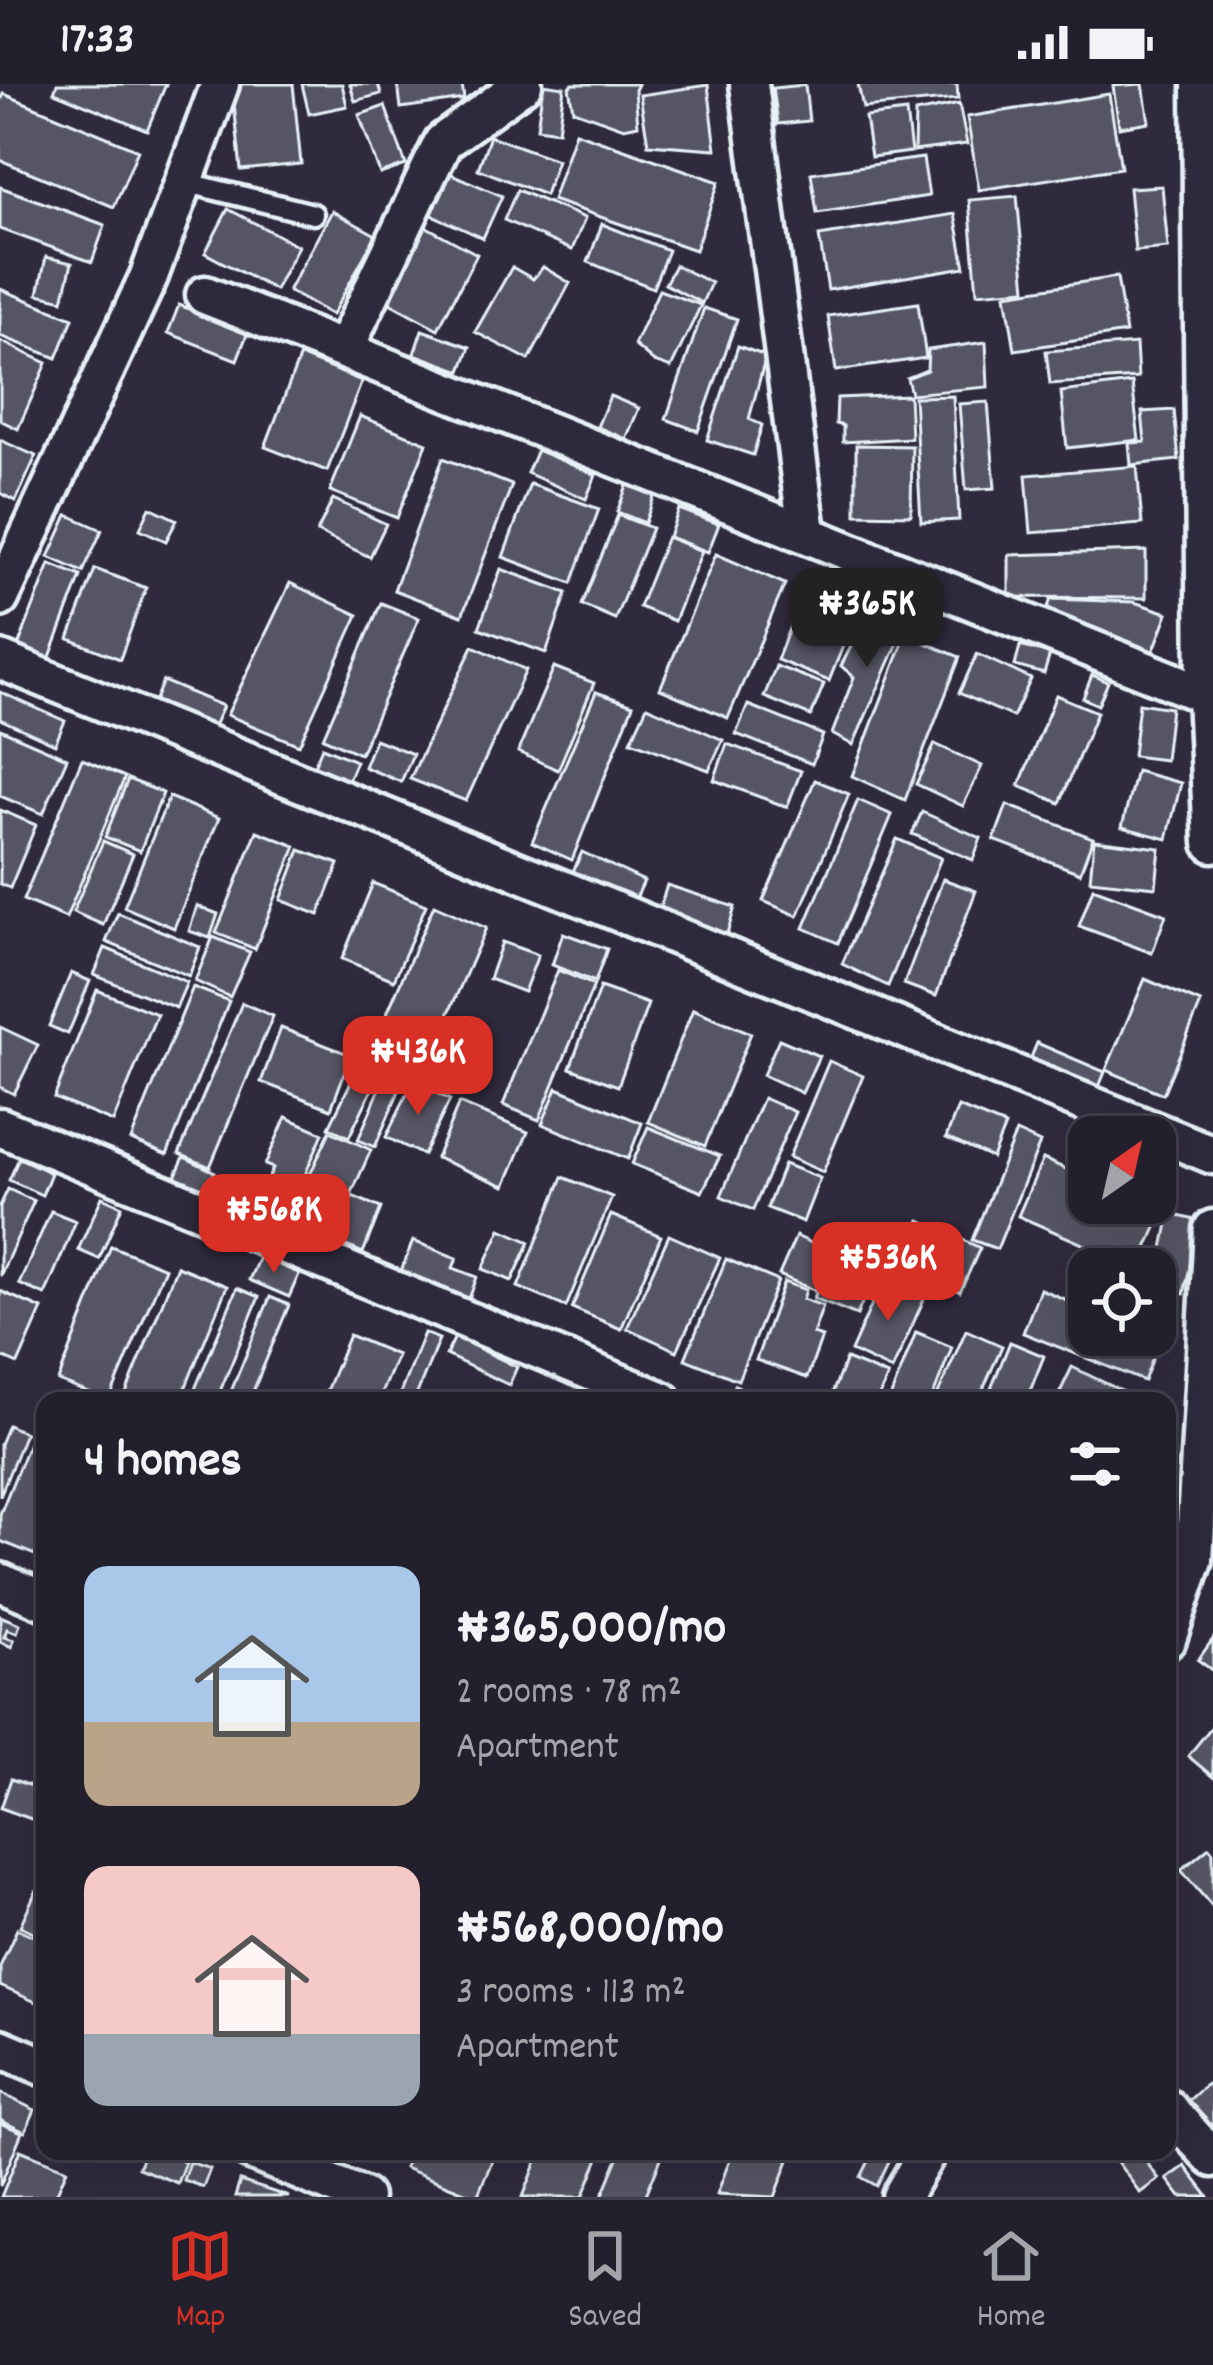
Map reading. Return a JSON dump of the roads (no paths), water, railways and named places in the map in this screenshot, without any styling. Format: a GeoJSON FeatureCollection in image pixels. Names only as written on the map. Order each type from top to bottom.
{"type":"FeatureCollection","features":[{"type":"Feature","properties":{"kind":"street"},"geometry":{"type":"LineString","coordinates":[[0,598],[148,276],[220,84]]}},
{"type":"Feature","properties":{"kind":"street"},"geometry":{"type":"LineString","coordinates":[[344,350],[443,142],[523,84]]}},
{"type":"Feature","properties":{"kind":"street"},"geometry":{"type":"LineString","coordinates":[[749,84],[807,532]]}},
{"type":"Feature","properties":{"kind":"street"},"geometry":{"type":"LineString","coordinates":[[1204,84],[1213,91]]}},
{"type":"Feature","properties":{"kind":"street"},"geometry":{"type":"LineString","coordinates":[[1204,84],[1206,695],[1213,843]]}},
{"type":"Feature","properties":{"kind":"street"},"geometry":{"type":"LineString","coordinates":[[205,295],[1206,695]]}},
{"type":"Feature","properties":{"kind":"street"},"geometry":{"type":"LineString","coordinates":[[0,660],[1213,1155]]}},
{"type":"Feature","properties":{"kind":"street"},"geometry":{"type":"LineString","coordinates":[[0,1127],[641,1392]]}},
{"type":"Feature","properties":{"kind":"street"},"geometry":{"type":"LineString","coordinates":[[1176,1611],[1204,1564],[1213,1228]]}},
{"type":"Feature","properties":{"kind":"street"},"geometry":{"type":"LineString","coordinates":[[0,1582],[36,1597]]}},
{"type":"Feature","properties":{"kind":"street"},"geometry":{"type":"LineString","coordinates":[[0,2048],[36,2062]]}},
{"type":"Feature","properties":{"kind":"street"},"geometry":{"type":"LineString","coordinates":[[1176,2118],[1213,2158]]}},
{"type":"Feature","properties":{"kind":"street"},"geometry":{"type":"LineString","coordinates":[[273,2160],[363,2197]]}},
{"type":"Feature","properties":{"kind":"street"},"geometry":{"type":"LineString","coordinates":[[901,2197],[923,2160]]}},
{"type":"Feature","properties":{"kind":"lane"},"geometry":{"type":"LineString","coordinates":[[184,182],[314,214]]}}]}
